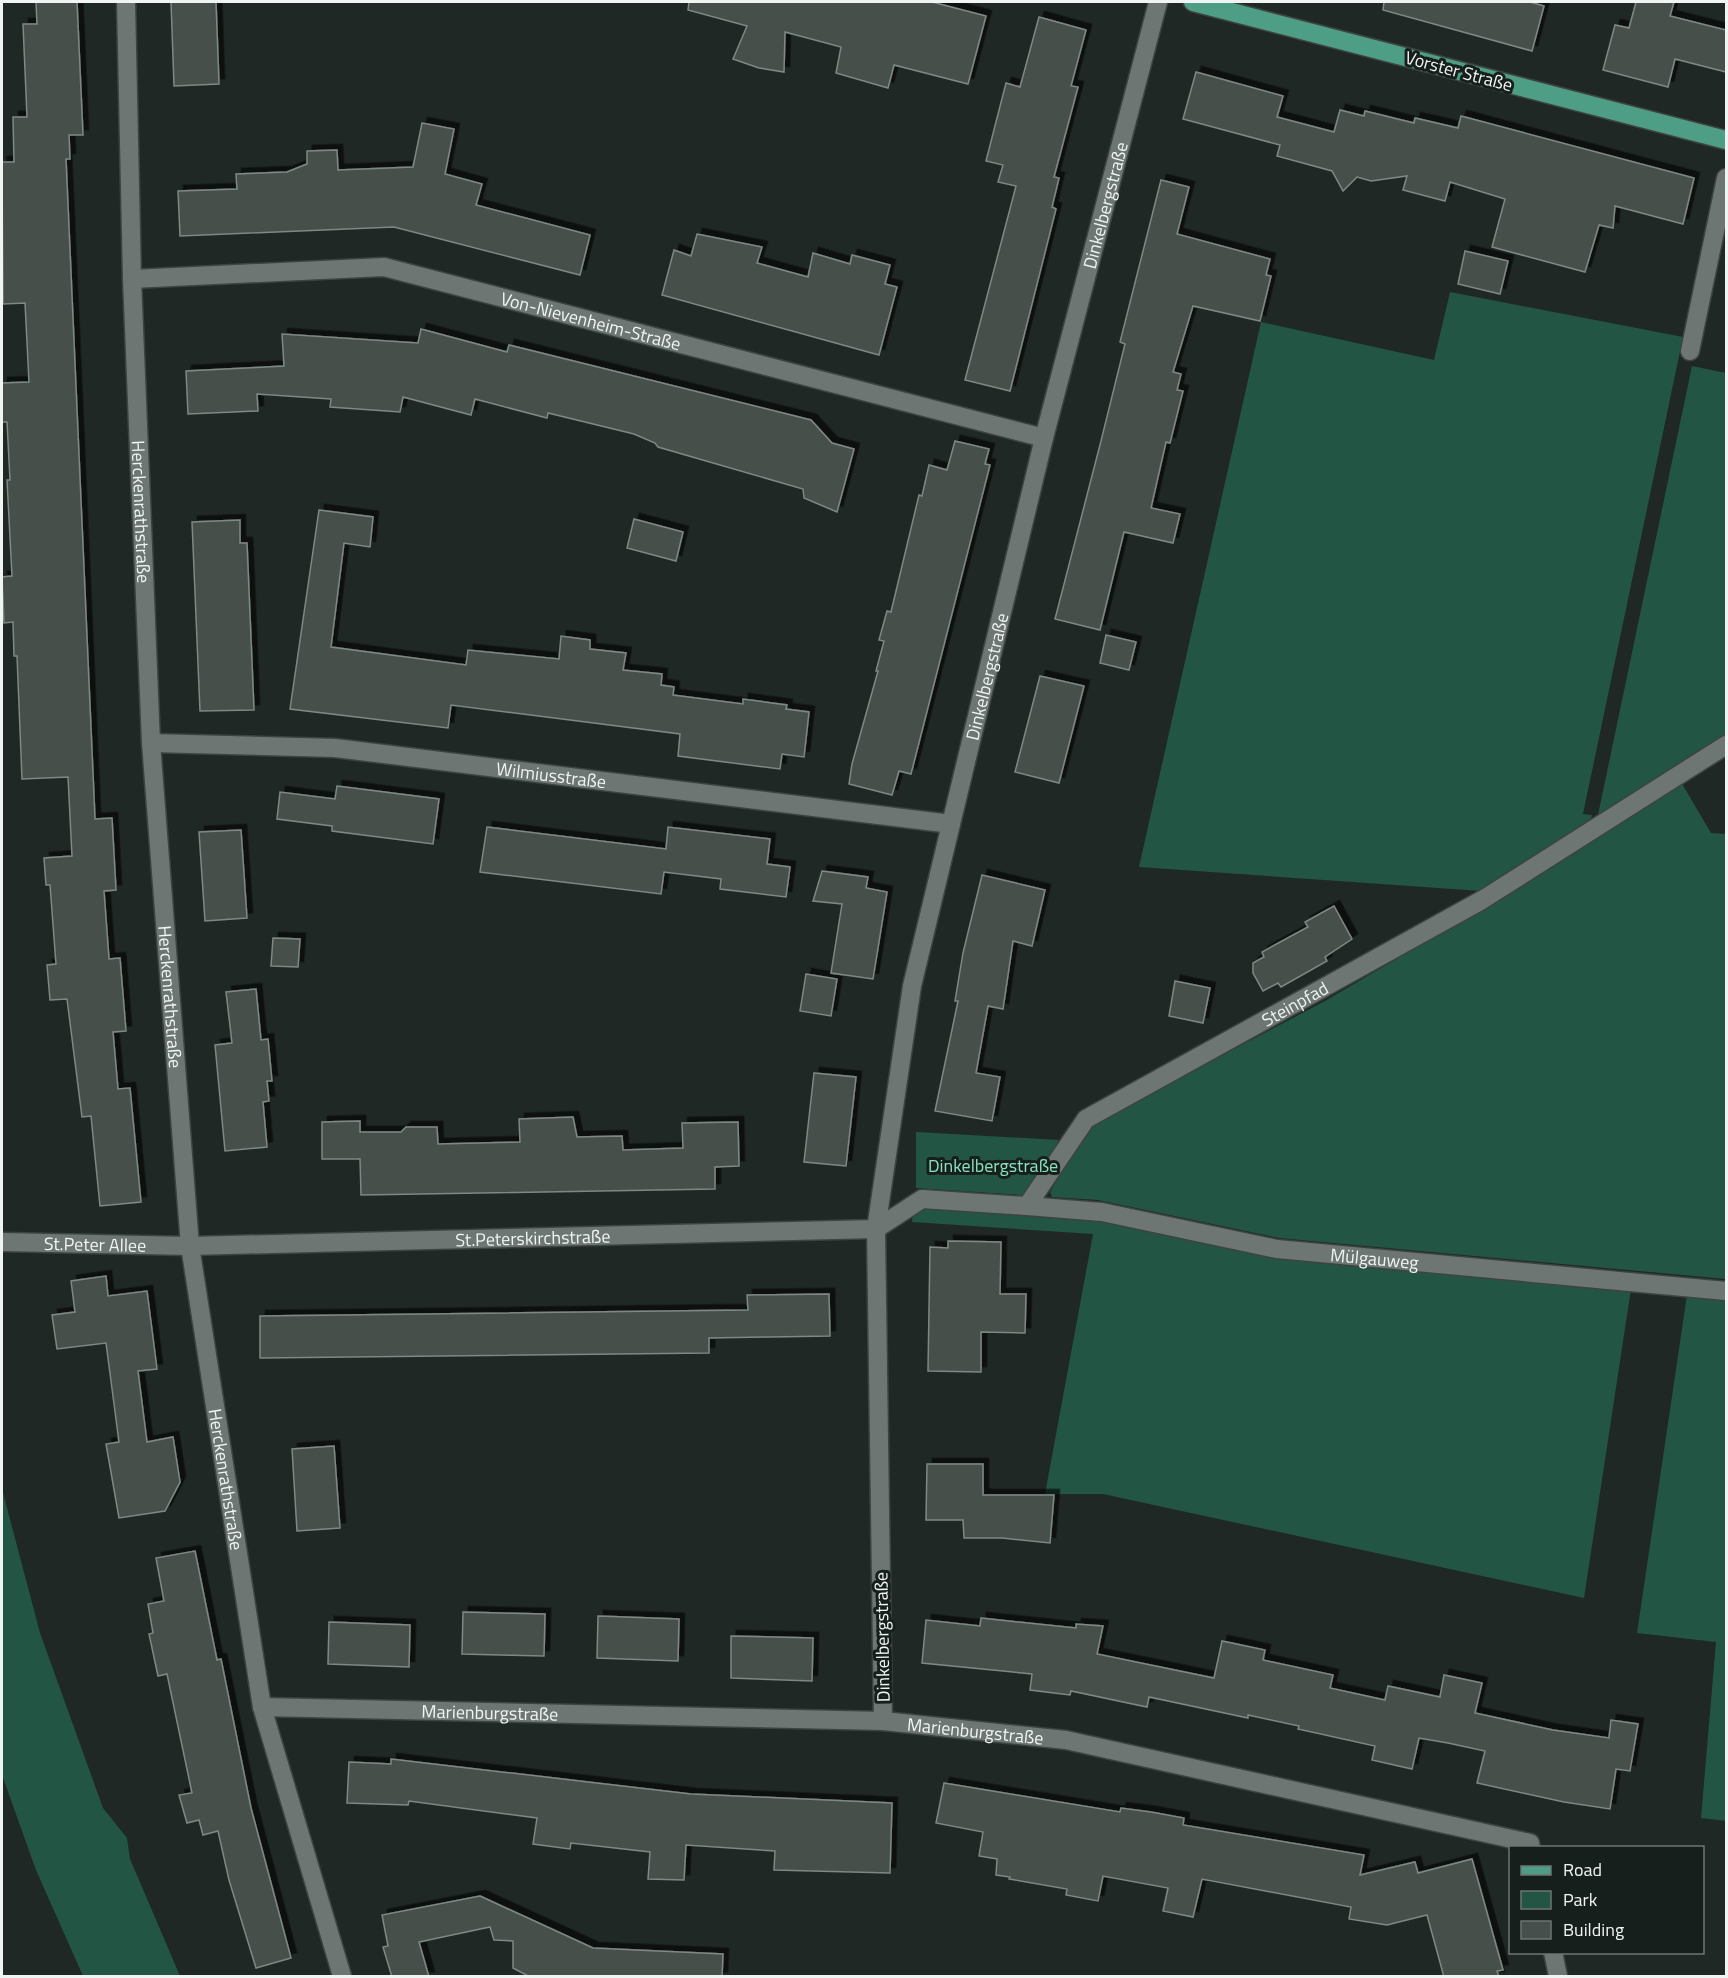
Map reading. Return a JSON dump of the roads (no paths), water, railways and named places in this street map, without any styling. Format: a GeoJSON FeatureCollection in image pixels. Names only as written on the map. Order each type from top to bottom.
{"type":"FeatureCollection","features":[{"type":"Feature","properties":{"kind":"main road","name":"Vorster Straße"},"geometry":{"type":"LineString","coordinates":[[1192,2],[1726,140]]}},
{"type":"Feature","properties":{"kind":"street","name":"Herckenrathstraße"},"geometry":{"type":"LineString","coordinates":[[126,2],[132,279],[151,743],[190,1246],[262,1707],[342,1977]]}},
{"type":"Feature","properties":{"kind":"street","name":"Dinkelbergstraße"},"geometry":{"type":"LineString","coordinates":[[884,1721],[876,1229],[912,986],[1044,438],[1158,2]]}},
{"type":"Feature","properties":{"kind":"street"},"geometry":{"type":"LineString","coordinates":[[1690,351],[1726,178]]}},
{"type":"Feature","properties":{"kind":"street","name":"Von-Nievenheim-Straße"},"geometry":{"type":"LineString","coordinates":[[132,279],[384,267],[1044,438]]}},
{"type":"Feature","properties":{"kind":"street","name":"Wilmiusstraße"},"geometry":{"type":"LineString","coordinates":[[151,743],[335,748],[951,824]]}},
{"type":"Feature","properties":{"kind":"street","name":"Steinpfad"},"geometry":{"type":"LineString","coordinates":[[1027,1206],[1086,1119],[1482,900],[1726,745]]}},
{"type":"Feature","properties":{"kind":"street"},"geometry":{"type":"LineString","coordinates":[[876,1229],[922,1199],[1027,1206]]}},
{"type":"Feature","properties":{"kind":"street","name":"Mülgauweg"},"geometry":{"type":"LineString","coordinates":[[1027,1206],[1102,1212],[1277,1249],[1726,1291]]}},
{"type":"Feature","properties":{"kind":"street","name":"St.Peterskirchstraße"},"geometry":{"type":"LineString","coordinates":[[190,1246],[876,1229]]}},
{"type":"Feature","properties":{"kind":"street","name":"St.Peter Allee"},"geometry":{"type":"LineString","coordinates":[[2,1242],[190,1246]]}},
{"type":"Feature","properties":{"kind":"street","name":"Marienburgstraße"},"geometry":{"type":"LineString","coordinates":[[262,1707],[884,1721],[1066,1740],[1530,1843],[1531,1846]]}},
{"type":"Feature","properties":{"kind":"street"},"geometry":{"type":"LineString","coordinates":[[1553,1954],[1558,1977]]}}]}
